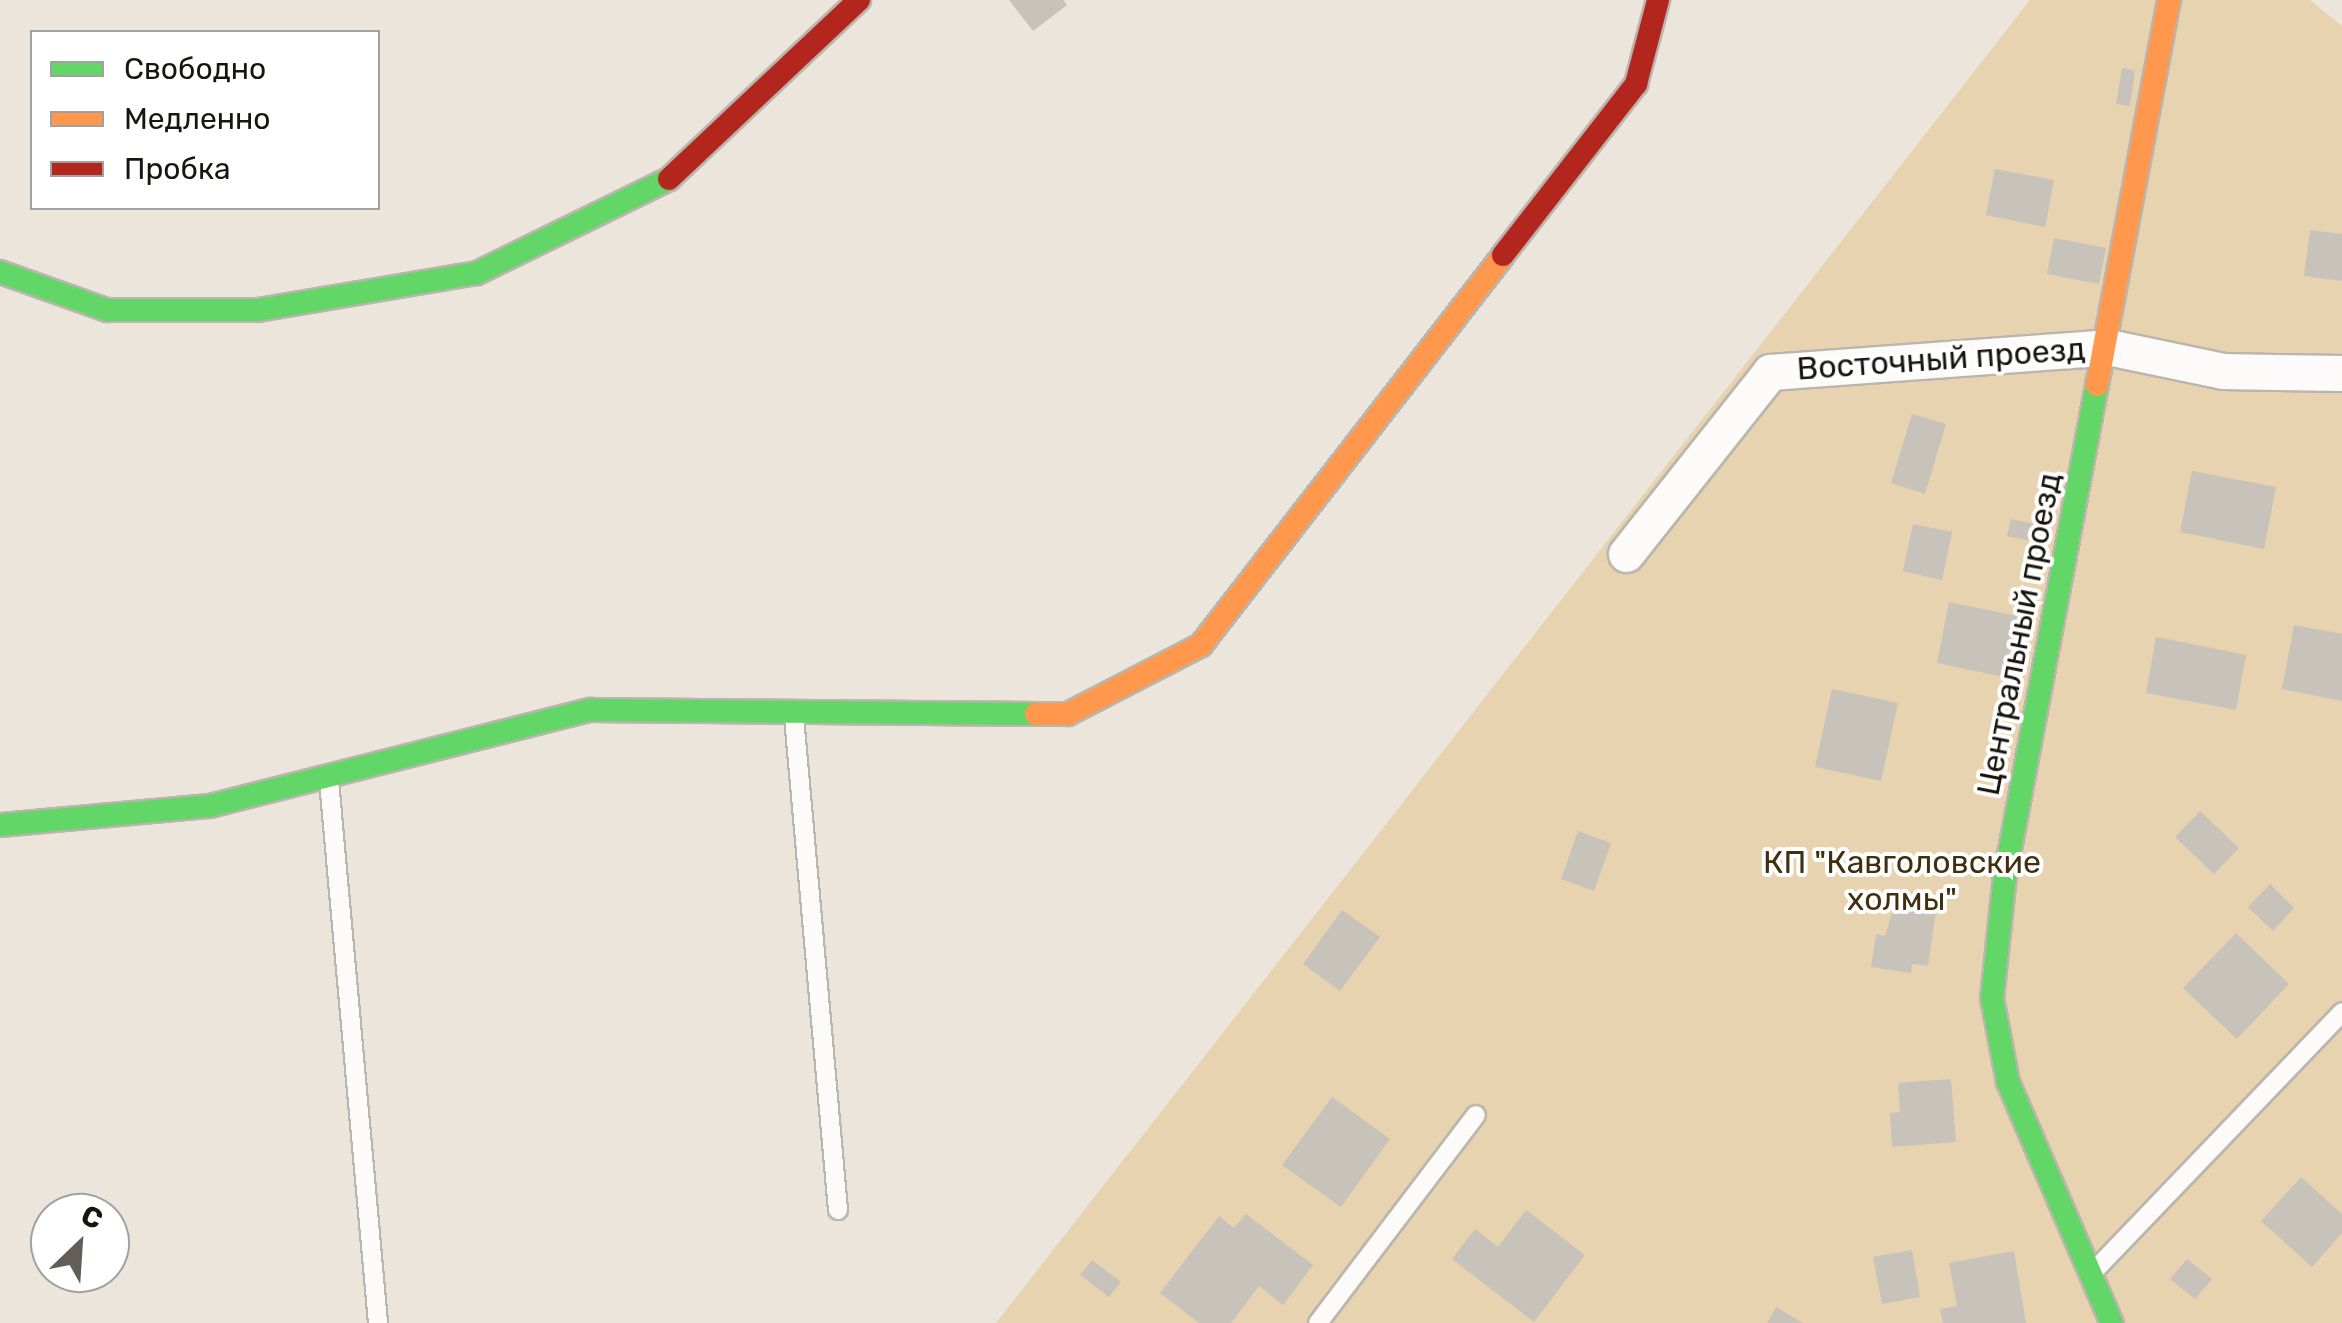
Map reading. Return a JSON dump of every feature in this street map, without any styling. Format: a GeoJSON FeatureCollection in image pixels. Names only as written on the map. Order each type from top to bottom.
{"type":"FeatureCollection","features":[{"type":"Feature","properties":{"kind":"street"},"geometry":{"type":"LineString","coordinates":[[0,272],[107,310],[258,310],[477,273],[669,180],[859,0]]}},
{"type":"Feature","properties":{"kind":"street"},"geometry":{"type":"LineString","coordinates":[[0,825],[210,806],[590,710],[1068,714],[1201,646],[1636,84],[1658,0]]}},
{"type":"Feature","properties":{"kind":"street","name":"Центральный проезд"},"geometry":{"type":"LineString","coordinates":[[2112,1323],[2008,1082],[1992,998],[2005,875],[2108,347],[2169,0]]}},
{"type":"Feature","properties":{"kind":"street","name":"Восточный проезд"},"geometry":{"type":"LineString","coordinates":[[1626,554],[1770,372],[2108,347],[2223,371],[2342,373]]}},
{"type":"Feature","properties":{"kind":"lane"},"geometry":{"type":"LineString","coordinates":[[794,712],[838,1210]]}},
{"type":"Feature","properties":{"kind":"lane"},"geometry":{"type":"LineString","coordinates":[[328,776],[378,1323]]}},
{"type":"Feature","properties":{"kind":"lane"},"geometry":{"type":"LineString","coordinates":[[2092,1272],[2342,1012]]}},
{"type":"Feature","properties":{"kind":"lane"},"geometry":{"type":"LineString","coordinates":[[1318,1323],[1476,1115]]}},
{"type":"Feature","properties":{"kind":"green space","name":"КП \"Кавголовские холмы\""},"geometry":{"type":"Polygon","coordinates":[[[2030,0],[2310,0],[2342,26],[2342,1323],[996,1323],[2030,0]]]}},
{"type":"Feature","properties":{"kind":"building"},"geometry":{"type":"Polygon","coordinates":[[[1009,0],[1063,0],[1067,5],[1033,31],[1009,0]]]}},
{"type":"Feature","properties":{"kind":"building"},"geometry":{"type":"Polygon","coordinates":[[[2122,68],[2135,70],[2130,106],[2116,104],[2122,68]]]}},
{"type":"Feature","properties":{"kind":"building"},"geometry":{"type":"Polygon","coordinates":[[[1995,169],[2054,180],[2045,227],[1986,215],[1995,169]]]}},
{"type":"Feature","properties":{"kind":"building"},"geometry":{"type":"Polygon","coordinates":[[[2310,230],[2342,234],[2342,281],[2304,276],[2310,230]]]}},
{"type":"Feature","properties":{"kind":"building"},"geometry":{"type":"Polygon","coordinates":[[[2054,238],[2106,248],[2099,284],[2047,274],[2054,238]]]}},
{"type":"Feature","properties":{"kind":"building"},"geometry":{"type":"Polygon","coordinates":[[[1912,414],[1946,424],[1925,494],[1891,483],[1912,414]]]}},
{"type":"Feature","properties":{"kind":"building"},"geometry":{"type":"Polygon","coordinates":[[[2192,471],[2276,487],[2264,549],[2180,532],[2192,471]]]}},
{"type":"Feature","properties":{"kind":"building"},"geometry":{"type":"Polygon","coordinates":[[[2011,519],[2040,525],[2036,542],[2007,536],[2011,519]]]}},
{"type":"Feature","properties":{"kind":"building"},"geometry":{"type":"Polygon","coordinates":[[[1913,524],[1952,532],[1942,580],[1903,571],[1913,524]]]}},
{"type":"Feature","properties":{"kind":"building"},"geometry":{"type":"Polygon","coordinates":[[[1949,602],[2017,616],[2004,677],[1937,663],[1949,602]]]}},
{"type":"Feature","properties":{"kind":"building"},"geometry":{"type":"Polygon","coordinates":[[[2294,625],[2342,634],[2342,701],[2282,689],[2294,625]]]}},
{"type":"Feature","properties":{"kind":"building"},"geometry":{"type":"Polygon","coordinates":[[[2156,637],[2246,655],[2236,710],[2146,693],[2156,637]]]}},
{"type":"Feature","properties":{"kind":"building"},"geometry":{"type":"Polygon","coordinates":[[[1832,689],[1898,703],[1881,781],[1815,767],[1832,689]]]}},
{"type":"Feature","properties":{"kind":"building"},"geometry":{"type":"Polygon","coordinates":[[[2200,811],[2239,848],[2214,874],[2175,837],[2200,811]]]}},
{"type":"Feature","properties":{"kind":"building"},"geometry":{"type":"Polygon","coordinates":[[[1578,831],[1611,843],[1594,891],[1561,879],[1578,831]]]}},
{"type":"Feature","properties":{"kind":"building"},"geometry":{"type":"Polygon","coordinates":[[[2270,884],[2294,908],[2273,931],[2248,907],[2270,884]]]}},
{"type":"Feature","properties":{"kind":"building"},"geometry":{"type":"Polygon","coordinates":[[[1897,898],[1936,911],[1928,966],[1912,964],[1911,973],[1871,967],[1876,934],[1885,936],[1897,898]]]}},
{"type":"Feature","properties":{"kind":"building"},"geometry":{"type":"Polygon","coordinates":[[[1342,910],[1380,937],[1340,991],[1303,964],[1342,910]]]}},
{"type":"Feature","properties":{"kind":"building"},"geometry":{"type":"Polygon","coordinates":[[[2236,933],[2289,984],[2237,1039],[2183,988],[2236,933]]]}},
{"type":"Feature","properties":{"kind":"building"},"geometry":{"type":"Polygon","coordinates":[[[1951,1079],[1956,1142],[1892,1147],[1890,1113],[1900,1112],[1898,1083],[1951,1079]]]}},
{"type":"Feature","properties":{"kind":"building"},"geometry":{"type":"Polygon","coordinates":[[[1332,1097],[1390,1139],[1341,1207],[1282,1165],[1332,1097]]]}},
{"type":"Feature","properties":{"kind":"building"},"geometry":{"type":"Polygon","coordinates":[[[2301,1177],[2342,1214],[2342,1233],[2312,1267],[2261,1221],[2301,1177]]]}},
{"type":"Feature","properties":{"kind":"building"},"geometry":{"type":"Polygon","coordinates":[[[1526,1210],[1585,1255],[1534,1322],[1452,1259],[1475,1229],[1498,1247],[1526,1210]]]}},
{"type":"Feature","properties":{"kind":"building"},"geometry":{"type":"Polygon","coordinates":[[[1246,1214],[1313,1265],[1283,1305],[1259,1286],[1231,1323],[1199,1323],[1160,1293],[1219,1216],[1234,1228],[1246,1214]]]}},
{"type":"Feature","properties":{"kind":"building"},"geometry":{"type":"Polygon","coordinates":[[[1912,1250],[1920,1297],[1882,1304],[1873,1257],[1912,1250]]]}},
{"type":"Feature","properties":{"kind":"building"},"geometry":{"type":"Polygon","coordinates":[[[2014,1251],[2026,1323],[1943,1323],[1940,1309],[1957,1306],[1949,1263],[2014,1251]]]}},
{"type":"Feature","properties":{"kind":"building"},"geometry":{"type":"Polygon","coordinates":[[[2187,1259],[2212,1279],[2195,1299],[2170,1279],[2187,1259]]]}},
{"type":"Feature","properties":{"kind":"building"},"geometry":{"type":"Polygon","coordinates":[[[1092,1260],[1121,1282],[1109,1297],[1080,1275],[1092,1260]]]}},
{"type":"Feature","properties":{"kind":"building"},"geometry":{"type":"Polygon","coordinates":[[[1776,1307],[1803,1323],[1767,1323],[1776,1307]]]}},
{"type":"Feature","properties":{"kind":"traffic: fast"},"geometry":{"type":"LineString","coordinates":[[0,272],[107,310],[258,310],[477,273],[669,179]]}},
{"type":"Feature","properties":{"kind":"traffic: fast"},"geometry":{"type":"LineString","coordinates":[[2097,385],[2005,875],[1992,998],[2008,1082],[2112,1323]]}},
{"type":"Feature","properties":{"kind":"traffic: fast"},"geometry":{"type":"LineString","coordinates":[[0,825],[210,806],[590,710],[1036,714]]}},
{"type":"Feature","properties":{"kind":"traffic: slow"},"geometry":{"type":"LineString","coordinates":[[2097,385],[2169,0]]}},
{"type":"Feature","properties":{"kind":"traffic: slow"},"geometry":{"type":"LineString","coordinates":[[1036,714],[1068,714],[1201,645],[1503,255]]}},
{"type":"Feature","properties":{"kind":"traffic: jam"},"geometry":{"type":"LineString","coordinates":[[669,179],[859,0]]}},
{"type":"Feature","properties":{"kind":"traffic: jam"},"geometry":{"type":"LineString","coordinates":[[1503,255],[1636,84],[1658,0]]}}]}
